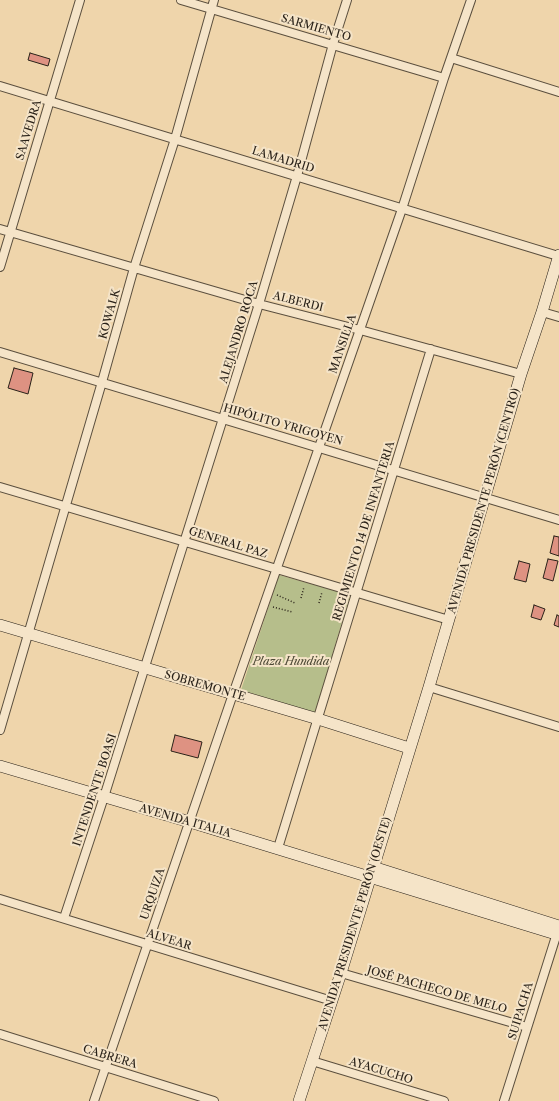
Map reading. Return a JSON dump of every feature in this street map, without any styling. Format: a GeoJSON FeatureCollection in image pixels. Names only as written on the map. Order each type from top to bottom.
{"type":"FeatureCollection","features":[{"type":"Feature","properties":{"kind":"main road","name":"AVENIDA PRESIDENTE PERÓN (CENTRO)"},"geometry":{"type":"LineString","coordinates":[[409,748],[449,620],[521,374],[559,256]]}},
{"type":"Feature","properties":{"kind":"main road","name":"SOBREMONTE"},"geometry":{"type":"LineString","coordinates":[[0,625],[318,719],[409,748]]}},
{"type":"Feature","properties":{"kind":"main road","name":"AVENIDA PRESIDENTE PERÓN (OESTE)"},"geometry":{"type":"LineString","coordinates":[[299,1101],[341,973],[409,748]]}},
{"type":"Feature","properties":{"kind":"main road","name":"AVENIDA ITALIA"},"geometry":{"type":"LineString","coordinates":[[0,766],[278,848],[371,872],[558,931]]}},
{"type":"Feature","properties":{"kind":"street","name":"SAAVEDRA"},"geometry":{"type":"LineString","coordinates":[[0,267],[80,0]]}},
{"type":"Feature","properties":{"kind":"street","name":"SARMIENTO"},"geometry":{"type":"LineString","coordinates":[[181,0],[444,78]]}},
{"type":"Feature","properties":{"kind":"street","name":"KOWALK"},"geometry":{"type":"LineString","coordinates":[[0,730],[134,268],[175,139],[214,0]]}},
{"type":"Feature","properties":{"kind":"street","name":"ALEJANDRO ROCA"},"geometry":{"type":"LineString","coordinates":[[145,668],[259,304],[297,176],[333,44],[347,0]]}},
{"type":"Feature","properties":{"kind":"street","name":"MANSILLA"},"geometry":{"type":"LineString","coordinates":[[233,694],[402,210],[470,0]]}},
{"type":"Feature","properties":{"kind":"street"},"geometry":{"type":"LineString","coordinates":[[451,58],[559,92]]}},
{"type":"Feature","properties":{"kind":"street","name":"LAMADRID"},"geometry":{"type":"LineString","coordinates":[[0,86],[297,176],[402,210],[559,256]]}},
{"type":"Feature","properties":{"kind":"street","name":"ALBERDI"},"geometry":{"type":"LineString","coordinates":[[0,229],[259,304],[521,374]]}},
{"type":"Feature","properties":{"kind":"street"},"geometry":{"type":"LineString","coordinates":[[542,312],[559,317]]}},
{"type":"Feature","properties":{"kind":"street","name":"REGIMIENTO 14 DE INFANTERIA"},"geometry":{"type":"LineString","coordinates":[[278,848],[431,349]]}},
{"type":"Feature","properties":{"kind":"street","name":"HIPÓLITO YRIGOYEN"},"geometry":{"type":"LineString","coordinates":[[0,352],[559,520]]}},
{"type":"Feature","properties":{"kind":"street","name":"GENERAL PAZ"},"geometry":{"type":"LineString","coordinates":[[0,487],[449,620]]}},
{"type":"Feature","properties":{"kind":"street","name":"INTENDENTE BOASI"},"geometry":{"type":"LineString","coordinates":[[64,918],[145,668]]}},
{"type":"Feature","properties":{"kind":"street"},"geometry":{"type":"LineString","coordinates":[[428,687],[559,728]]}},
{"type":"Feature","properties":{"kind":"street","name":"URQUIZA"},"geometry":{"type":"LineString","coordinates":[[94,1101],[233,694]]}},
{"type":"Feature","properties":{"kind":"street","name":"ALVEAR"},"geometry":{"type":"LineString","coordinates":[[0,899],[332,1001]]}},
{"type":"Feature","properties":{"kind":"street","name":"SUIPACHA"},"geometry":{"type":"LineString","coordinates":[[504,1101],[558,931]]}},
{"type":"Feature","properties":{"kind":"street","name":"JOSÉ PACHECO DE MELO"},"geometry":{"type":"LineString","coordinates":[[341,973],[527,1027]]}},
{"type":"Feature","properties":{"kind":"street","name":"CABRERA"},"geometry":{"type":"LineString","coordinates":[[0,1034],[214,1101]]}},
{"type":"Feature","properties":{"kind":"street","name":"AYACUCHO"},"geometry":{"type":"LineString","coordinates":[[312,1061],[444,1101]]}},
{"type":"Feature","properties":{"kind":"path"},"geometry":{"type":"LineString","coordinates":[[300,598],[304,587]]}},
{"type":"Feature","properties":{"kind":"path"},"geometry":{"type":"LineString","coordinates":[[319,603],[322,592]]}},
{"type":"Feature","properties":{"kind":"path"},"geometry":{"type":"LineString","coordinates":[[277,594],[295,604]]}},
{"type":"Feature","properties":{"kind":"path"},"geometry":{"type":"LineString","coordinates":[[273,607],[292,612]]}},
{"type":"Feature","properties":{"kind":"green space","name":"Plaza Hundida"},"geometry":{"type":"Polygon","coordinates":[[[279,575],[350,595],[315,713],[241,690],[279,575]]]}},
{"type":"Feature","properties":{"kind":"building"},"geometry":{"type":"Polygon","coordinates":[[[30,53],[50,59],[48,66],[28,60],[30,53]]]}},
{"type":"Feature","properties":{"kind":"building"},"geometry":{"type":"Polygon","coordinates":[[[14,368],[33,373],[28,394],[8,388],[14,368]]]}},
{"type":"Feature","properties":{"kind":"building"},"geometry":{"type":"Polygon","coordinates":[[[554,536],[559,537],[559,556],[550,553],[554,536]]]}},
{"type":"Feature","properties":{"kind":"building"},"geometry":{"type":"Polygon","coordinates":[[[548,559],[558,561],[553,581],[543,578],[548,559]]]}},
{"type":"Feature","properties":{"kind":"building"},"geometry":{"type":"Polygon","coordinates":[[[519,561],[530,564],[526,582],[514,579],[519,561]]]}},
{"type":"Feature","properties":{"kind":"building"},"geometry":{"type":"Polygon","coordinates":[[[534,605],[545,609],[541,620],[531,617],[534,605]]]}},
{"type":"Feature","properties":{"kind":"building"},"geometry":{"type":"Polygon","coordinates":[[[557,615],[559,616],[559,627],[554,625],[557,615]]]}},
{"type":"Feature","properties":{"kind":"building"},"geometry":{"type":"Polygon","coordinates":[[[175,735],[202,742],[198,758],[171,751],[175,735]]]}}]}
